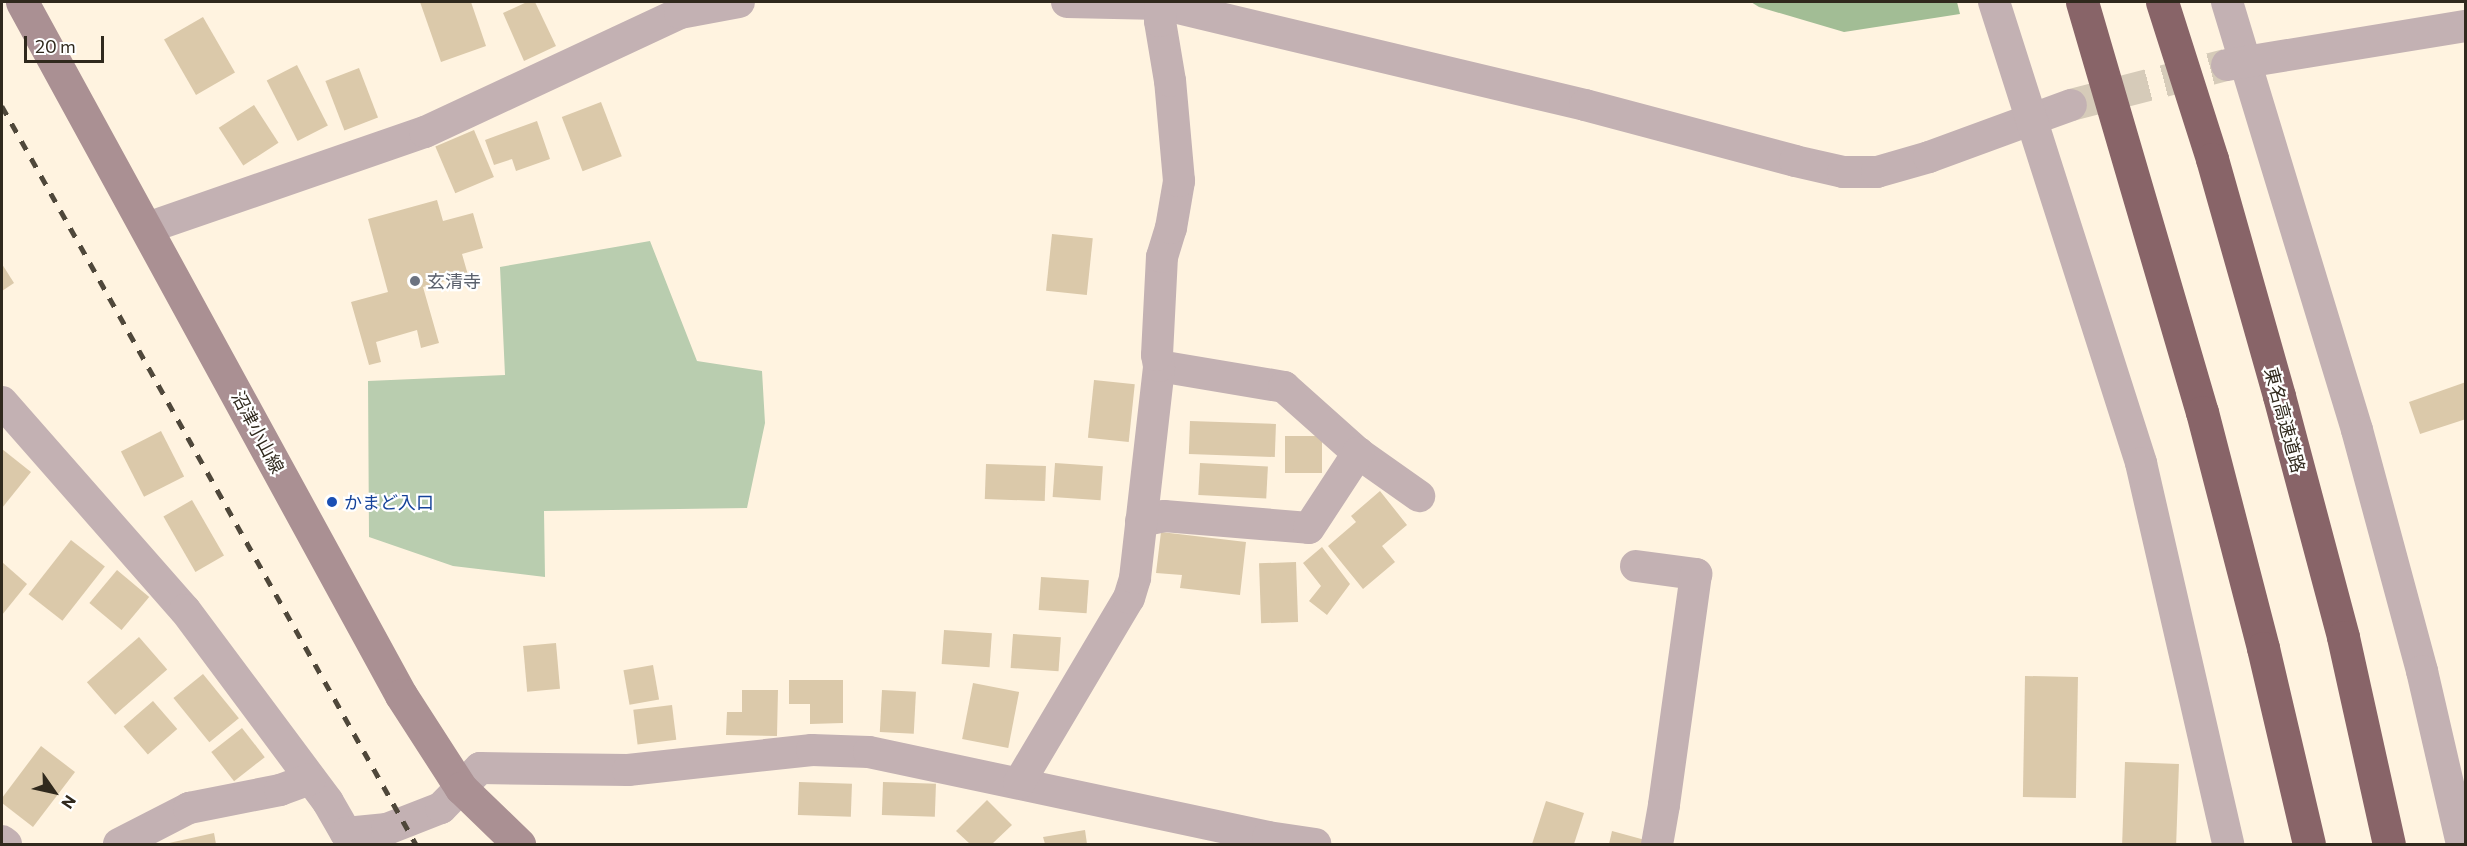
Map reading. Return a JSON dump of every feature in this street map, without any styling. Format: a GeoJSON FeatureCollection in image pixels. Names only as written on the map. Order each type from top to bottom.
{"type":"FeatureCollection","features":[{"type":"Feature","properties":{"kind":"highway"},"geometry":{"type":"LineString","coordinates":[[2082,2],[2202,412],[2263,648],[2309,844]]}},
{"type":"Feature","properties":{"kind":"highway","name":"東名高速道路"},"geometry":{"type":"LineString","coordinates":[[2162,2],[2212,159],[2282,407],[2343,637],[2389,844]]}},
{"type":"Feature","properties":{"kind":"main road","name":"沼津小山線"},"geometry":{"type":"LineString","coordinates":[[22,2],[401,695],[461,788],[519,844]]}},
{"type":"Feature","properties":{"kind":"street"},"geometry":{"type":"LineString","coordinates":[[147,228],[425,132],[680,13],[739,2]]}},
{"type":"Feature","properties":{"kind":"street"},"geometry":{"type":"LineString","coordinates":[[1066,2],[1161,4],[1585,105],[1843,172],[1876,172],[1929,157],[2071,105]]}},
{"type":"Feature","properties":{"kind":"street"},"geometry":{"type":"LineString","coordinates":[[1994,2],[2141,463],[2228,844]]}},
{"type":"Feature","properties":{"kind":"street"},"geometry":{"type":"LineString","coordinates":[[2227,2],[2236,63],[2357,430],[2422,671],[2462,844]]}},
{"type":"Feature","properties":{"kind":"street"},"geometry":{"type":"LineString","coordinates":[[1019,783],[1129,598],[1135,578],[1159,366],[1159,287],[1162,257],[1171,228],[1179,181],[1170,81],[1160,21],[1161,4]]}},
{"type":"Feature","properties":{"kind":"street"},"geometry":{"type":"LineString","coordinates":[[2236,63],[2466,26]]}},
{"type":"Feature","properties":{"kind":"street"},"geometry":{"type":"LineString","coordinates":[[1159,366],[1284,387],[1358,453],[1419,496]]}},
{"type":"Feature","properties":{"kind":"street"},"geometry":{"type":"LineString","coordinates":[[2,402],[185,610],[310,779],[348,839],[387,829],[441,808],[480,768],[628,770],[812,750],[869,752],[1268,837],[1315,844]]}},
{"type":"Feature","properties":{"kind":"street"},"geometry":{"type":"LineString","coordinates":[[1141,520],[1164,516],[1309,528],[1358,453]]}},
{"type":"Feature","properties":{"kind":"street"},"geometry":{"type":"LineString","coordinates":[[1636,567],[1696,574],[1665,805],[1657,844]]}},
{"type":"Feature","properties":{"kind":"street"},"geometry":{"type":"LineString","coordinates":[[118,844],[189,808],[280,790],[310,779]]}},
{"type":"Feature","properties":{"kind":"street"},"geometry":{"type":"LineString","coordinates":[[2,841],[6,844]]}},
{"type":"Feature","properties":{"kind":"green space"},"geometry":{"type":"Polygon","coordinates":[[[1751,2],[1957,2],[1960,14],[1844,32],[1759,7],[1751,2]]]}},
{"type":"Feature","properties":{"kind":"green space"},"geometry":{"type":"Polygon","coordinates":[[[650,241],[697,361],[762,371],[765,423],[747,508],[544,511],[545,577],[453,566],[369,537],[368,381],[505,375],[500,267],[650,241]]]}},
{"type":"Feature","properties":{"kind":"building"},"geometry":{"type":"Polygon","coordinates":[[[420,2],[471,2],[486,46],[441,62],[420,2]]]}},
{"type":"Feature","properties":{"kind":"building"},"geometry":{"type":"Polygon","coordinates":[[[527,2],[535,2],[556,46],[524,61],[503,13],[527,2]]]}},
{"type":"Feature","properties":{"kind":"building"},"geometry":{"type":"Polygon","coordinates":[[[203,17],[235,72],[196,95],[164,40],[203,17]]]}},
{"type":"Feature","properties":{"kind":"building"},"geometry":{"type":"Polygon","coordinates":[[[297,65],[328,126],[298,141],[267,80],[297,65]]]}},
{"type":"Feature","properties":{"kind":"building"},"geometry":{"type":"Polygon","coordinates":[[[359,68],[378,117],[344,130],[325,81],[359,68]]]}},
{"type":"Feature","properties":{"kind":"building"},"geometry":{"type":"Polygon","coordinates":[[[601,102],[622,156],[583,171],[562,117],[601,102]]]}},
{"type":"Feature","properties":{"kind":"building"},"geometry":{"type":"Polygon","coordinates":[[[254,105],[279,143],[243,166],[219,128],[254,105]]]}},
{"type":"Feature","properties":{"kind":"building"},"geometry":{"type":"Polygon","coordinates":[[[537,121],[550,159],[516,171],[512,159],[494,165],[485,140],[537,121]]]}},
{"type":"Feature","properties":{"kind":"building"},"geometry":{"type":"Polygon","coordinates":[[[474,130],[494,177],[455,193],[435,146],[474,130]]]}},
{"type":"Feature","properties":{"kind":"building","name":"玄清寺"},"geometry":{"type":"Polygon","coordinates":[[[437,200],[443,221],[473,213],[483,248],[462,254],[468,275],[423,287],[439,343],[421,348],[417,330],[376,342],[381,362],[369,365],[351,302],[388,292],[368,219],[437,200]]]}},
{"type":"Feature","properties":{"kind":"building"},"geometry":{"type":"Polygon","coordinates":[[[1052,234],[1093,238],[1087,295],[1046,291],[1052,234]]]}},
{"type":"Feature","properties":{"kind":"building"},"geometry":{"type":"Polygon","coordinates":[[[2,264],[14,283],[2,291],[2,264]]]}},
{"type":"Feature","properties":{"kind":"building"},"geometry":{"type":"Polygon","coordinates":[[[1094,380],[1135,384],[1129,442],[1088,438],[1094,380]]]}},
{"type":"Feature","properties":{"kind":"building"},"geometry":{"type":"Polygon","coordinates":[[[2466,382],[2466,419],[2420,434],[2409,402],[2466,382]]]}},
{"type":"Feature","properties":{"kind":"building"},"geometry":{"type":"Polygon","coordinates":[[[1190,421],[1276,424],[1275,457],[1189,454],[1190,421]]]}},
{"type":"Feature","properties":{"kind":"building"},"geometry":{"type":"Polygon","coordinates":[[[161,431],[184,476],[144,497],[121,451],[161,431]]]}},
{"type":"Feature","properties":{"kind":"building"},"geometry":{"type":"Polygon","coordinates":[[[1285,436],[1322,436],[1322,473],[1285,473],[1285,436]]]}},
{"type":"Feature","properties":{"kind":"building"},"geometry":{"type":"Polygon","coordinates":[[[2,449],[31,472],[2,508],[2,449]]]}},
{"type":"Feature","properties":{"kind":"building"},"geometry":{"type":"Polygon","coordinates":[[[1055,463],[1103,466],[1101,500],[1053,497],[1055,463]]]}},
{"type":"Feature","properties":{"kind":"building"},"geometry":{"type":"Polygon","coordinates":[[[1200,463],[1268,467],[1266,499],[1198,495],[1200,463]]]}},
{"type":"Feature","properties":{"kind":"building"},"geometry":{"type":"Polygon","coordinates":[[[986,464],[1046,466],[1045,501],[985,499],[986,464]]]}},
{"type":"Feature","properties":{"kind":"building"},"geometry":{"type":"Polygon","coordinates":[[[1380,491],[1407,525],[1382,546],[1395,562],[1363,589],[1328,546],[1356,522],[1351,516],[1380,491]]]}},
{"type":"Feature","properties":{"kind":"building"},"geometry":{"type":"Polygon","coordinates":[[[192,500],[224,555],[195,572],[163,516],[192,500]]]}},
{"type":"Feature","properties":{"kind":"building"},"geometry":{"type":"Polygon","coordinates":[[[1161,532],[1246,542],[1240,595],[1180,588],[1182,575],[1156,573],[1161,532]]]}},
{"type":"Feature","properties":{"kind":"building"},"geometry":{"type":"Polygon","coordinates":[[[71,540],[105,566],[62,621],[29,594],[71,540]]]}},
{"type":"Feature","properties":{"kind":"building"},"geometry":{"type":"Polygon","coordinates":[[[1322,547],[1350,584],[1327,615],[1309,601],[1321,586],[1303,563],[1322,547]]]}},
{"type":"Feature","properties":{"kind":"building"},"geometry":{"type":"Polygon","coordinates":[[[2,562],[27,584],[2,615],[2,562]]]}},
{"type":"Feature","properties":{"kind":"building"},"geometry":{"type":"Polygon","coordinates":[[[1296,562],[1298,622],[1261,623],[1259,563],[1296,562]]]}},
{"type":"Feature","properties":{"kind":"building"},"geometry":{"type":"Polygon","coordinates":[[[117,570],[149,597],[122,630],[89,603],[117,570]]]}},
{"type":"Feature","properties":{"kind":"building"},"geometry":{"type":"Polygon","coordinates":[[[1041,577],[1089,580],[1087,613],[1039,610],[1041,577]]]}},
{"type":"Feature","properties":{"kind":"building"},"geometry":{"type":"Polygon","coordinates":[[[944,630],[992,633],[990,667],[942,664],[944,630]]]}},
{"type":"Feature","properties":{"kind":"building"},"geometry":{"type":"Polygon","coordinates":[[[1013,634],[1061,637],[1059,671],[1011,668],[1013,634]]]}},
{"type":"Feature","properties":{"kind":"building"},"geometry":{"type":"Polygon","coordinates":[[[139,637],[167,669],[115,715],[87,682],[139,637]]]}},
{"type":"Feature","properties":{"kind":"building"},"geometry":{"type":"Polygon","coordinates":[[[556,643],[560,689],[527,692],[523,646],[556,643]]]}},
{"type":"Feature","properties":{"kind":"building"},"geometry":{"type":"Polygon","coordinates":[[[653,665],[659,699],[630,705],[623,670],[653,665]]]}},
{"type":"Feature","properties":{"kind":"building"},"geometry":{"type":"Polygon","coordinates":[[[203,674],[239,718],[209,742],[173,698],[203,674]]]}},
{"type":"Feature","properties":{"kind":"building"},"geometry":{"type":"Polygon","coordinates":[[[2025,676],[2078,677],[2076,798],[2023,797],[2025,676]]]}},
{"type":"Feature","properties":{"kind":"building"},"geometry":{"type":"Polygon","coordinates":[[[789,680],[843,680],[843,723],[810,724],[810,704],[789,704],[789,680]]]}},
{"type":"Feature","properties":{"kind":"building"},"geometry":{"type":"Polygon","coordinates":[[[973,683],[1019,692],[1008,748],[962,739],[973,683]]]}},
{"type":"Feature","properties":{"kind":"building"},"geometry":{"type":"Polygon","coordinates":[[[742,690],[778,690],[777,736],[726,735],[727,712],[742,712],[742,690]]]}},
{"type":"Feature","properties":{"kind":"building"},"geometry":{"type":"Polygon","coordinates":[[[882,690],[916,692],[914,734],[880,732],[882,690]]]}},
{"type":"Feature","properties":{"kind":"building"},"geometry":{"type":"Polygon","coordinates":[[[153,701],[177,729],[148,755],[124,727],[153,701]]]}},
{"type":"Feature","properties":{"kind":"building"},"geometry":{"type":"Polygon","coordinates":[[[672,705],[676,740],[638,744],[633,710],[672,705]]]}},
{"type":"Feature","properties":{"kind":"building"},"geometry":{"type":"Polygon","coordinates":[[[242,728],[265,757],[234,781],[211,752],[242,728]]]}},
{"type":"Feature","properties":{"kind":"building"},"geometry":{"type":"Polygon","coordinates":[[[41,746],[75,772],[33,827],[2,803],[2,798],[41,746]]]}},
{"type":"Feature","properties":{"kind":"building"},"geometry":{"type":"Polygon","coordinates":[[[2125,762],[2179,764],[2176,844],[2122,844],[2125,762]]]}},
{"type":"Feature","properties":{"kind":"building"},"geometry":{"type":"Polygon","coordinates":[[[799,782],[852,784],[851,817],[798,815],[799,782]]]}},
{"type":"Feature","properties":{"kind":"building"},"geometry":{"type":"Polygon","coordinates":[[[883,782],[936,784],[935,817],[882,815],[883,782]]]}},
{"type":"Feature","properties":{"kind":"building"},"geometry":{"type":"Polygon","coordinates":[[[987,800],[1012,825],[992,844],[970,844],[956,831],[987,800]]]}},
{"type":"Feature","properties":{"kind":"building"},"geometry":{"type":"Polygon","coordinates":[[[1546,801],[1584,813],[1574,844],[1532,844],[1546,801]]]}},
{"type":"Feature","properties":{"kind":"building"},"geometry":{"type":"Polygon","coordinates":[[[1085,830],[1087,844],[1045,844],[1043,837],[1085,830]]]}},
{"type":"Feature","properties":{"kind":"building"},"geometry":{"type":"Polygon","coordinates":[[[1612,831],[1645,840],[1644,844],[1609,844],[1612,831]]]}},
{"type":"Feature","properties":{"kind":"building"},"geometry":{"type":"Polygon","coordinates":[[[214,833],[216,844],[169,844],[169,843],[214,833]]]}},
{"type":"Feature","properties":{"kind":"tunnel"},"geometry":{"type":"LineString","coordinates":[[2071,105],[2226,65]]}},
{"type":"Feature","properties":{"kind":"railway"},"geometry":{"type":"LineString","coordinates":[[2,106],[416,844]]}},
{"type":"Feature","properties":{"kind":"place","name":"玄清寺"},"geometry":{"type":"Point","coordinates":[415,281]}},
{"type":"Feature","properties":{"kind":"place","name":"かまど入口"},"geometry":{"type":"Point","coordinates":[332,502]}}]}
